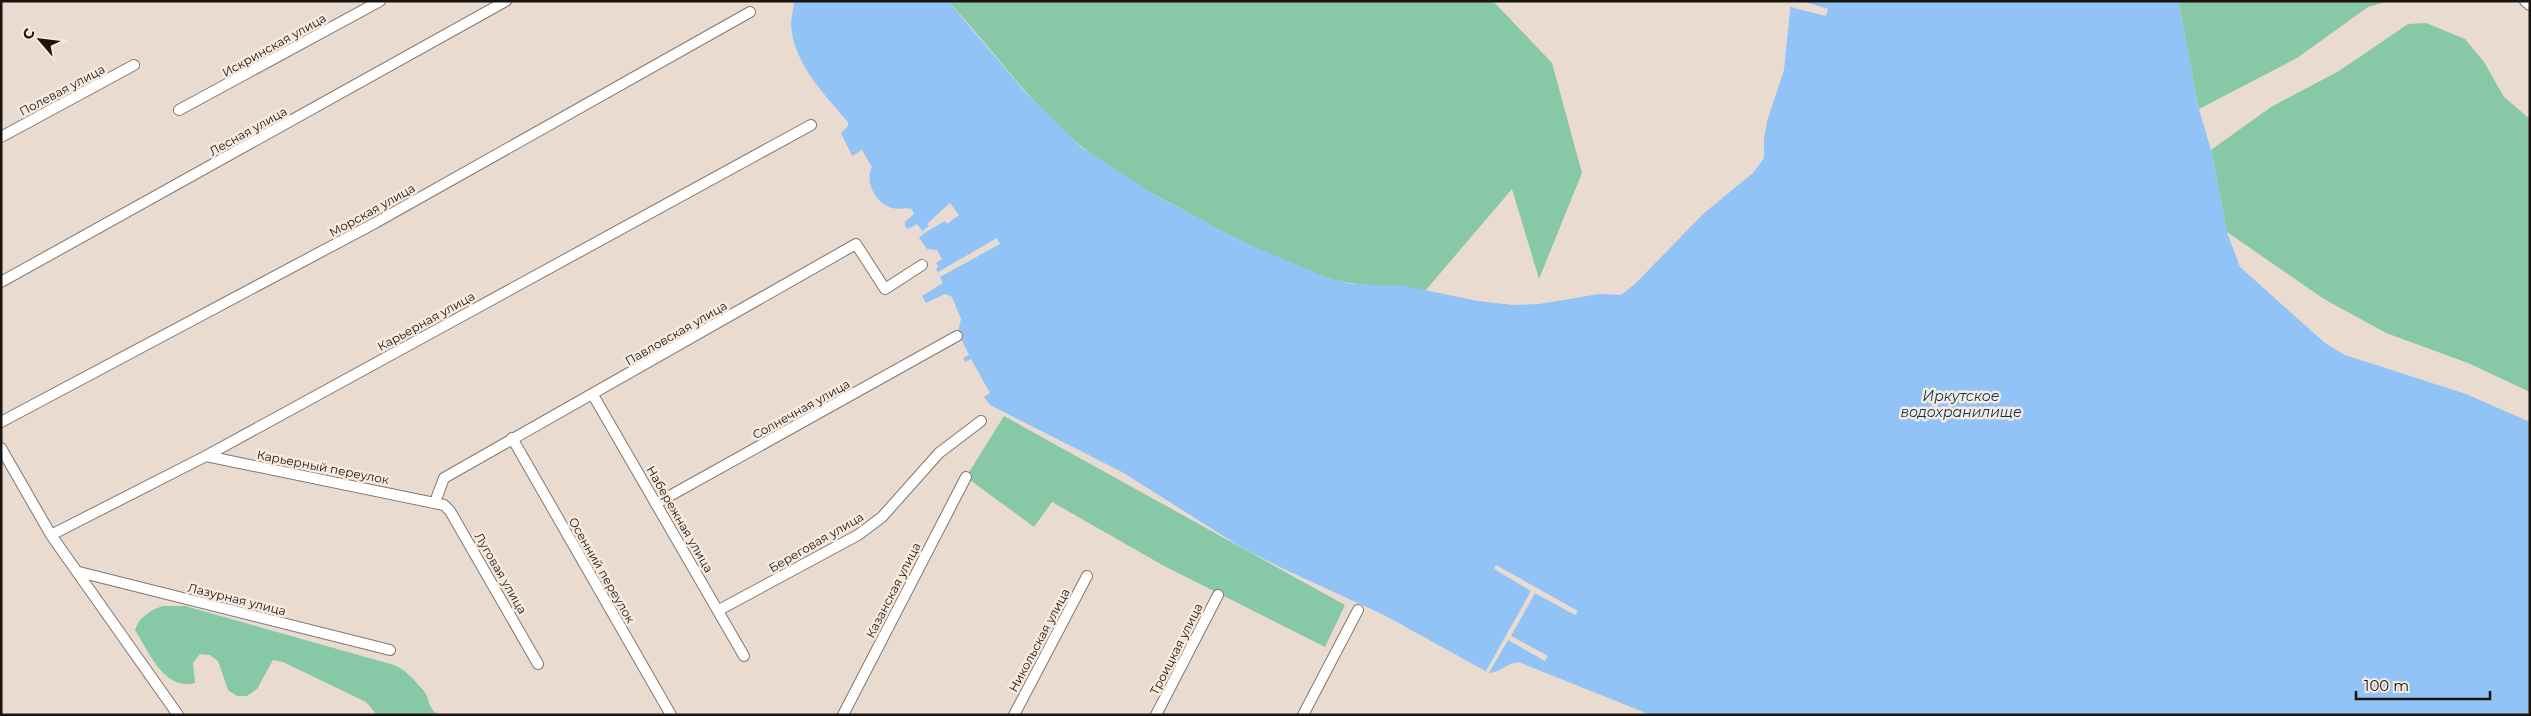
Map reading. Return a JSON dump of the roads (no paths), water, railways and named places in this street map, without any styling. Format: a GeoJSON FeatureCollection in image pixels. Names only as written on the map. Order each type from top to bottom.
{"type":"FeatureCollection","features":[{"type":"Feature","properties":{"kind":"street","name":"Искринская улица"},"geometry":{"type":"LineString","coordinates":[[179,110],[380,1]]}},
{"type":"Feature","properties":{"kind":"street","name":"Лесная улица"},"geometry":{"type":"LineString","coordinates":[[1,282],[506,1]]}},
{"type":"Feature","properties":{"kind":"street"},"geometry":{"type":"LineString","coordinates":[[2525,1],[2530,5]]}},
{"type":"Feature","properties":{"kind":"street","name":"Морская улица"},"geometry":{"type":"LineString","coordinates":[[1,422],[375,223],[750,12]]}},
{"type":"Feature","properties":{"kind":"street","name":"Полевая улица"},"geometry":{"type":"LineString","coordinates":[[1,137],[134,65]]}},
{"type":"Feature","properties":{"kind":"street","name":"Карьерная улица"},"geometry":{"type":"LineString","coordinates":[[51,535],[206,456],[811,125]]}},
{"type":"Feature","properties":{"kind":"street","name":"Павловская улица"},"geometry":{"type":"LineString","coordinates":[[435,502],[444,478],[856,244],[886,289],[922,265]]}},
{"type":"Feature","properties":{"kind":"street","name":"Солнечная улица"},"geometry":{"type":"LineString","coordinates":[[657,503],[957,336]]}},
{"type":"Feature","properties":{"kind":"street","name":"Набережная улица"},"geometry":{"type":"LineString","coordinates":[[593,395],[744,656]]}},
{"type":"Feature","properties":{"kind":"street","name":"Береговая улица"},"geometry":{"type":"LineString","coordinates":[[719,610],[858,535],[882,517],[939,453],[981,421]]}},
{"type":"Feature","properties":{"kind":"street","name":"Осенний переулок"},"geometry":{"type":"LineString","coordinates":[[512,438],[671,715]]}},
{"type":"Feature","properties":{"kind":"street"},"geometry":{"type":"LineString","coordinates":[[1,448],[51,535],[178,715]]}},
{"type":"Feature","properties":{"kind":"street","name":"Карьерный переулок"},"geometry":{"type":"LineString","coordinates":[[206,456],[435,502]]}},
{"type":"Feature","properties":{"kind":"street","name":"Казанская улица"},"geometry":{"type":"LineString","coordinates":[[843,715],[966,477]]}},
{"type":"Feature","properties":{"kind":"street","name":"Луговая улица"},"geometry":{"type":"LineString","coordinates":[[435,502],[444,505],[450,511],[538,664]]}},
{"type":"Feature","properties":{"kind":"street","name":"Лазурная улица"},"geometry":{"type":"LineString","coordinates":[[78,572],[390,650]]}},
{"type":"Feature","properties":{"kind":"street","name":"Никольская улица"},"geometry":{"type":"LineString","coordinates":[[1014,715],[1087,576]]}},
{"type":"Feature","properties":{"kind":"street","name":"Троицкая улица"},"geometry":{"type":"LineString","coordinates":[[1156,715],[1218,594]]}},
{"type":"Feature","properties":{"kind":"street"},"geometry":{"type":"LineString","coordinates":[[1305,714],[1358,610]]}},
{"type":"Feature","properties":{"kind":"water","name":"Иркутское водохранилище"},"geometry":{"type":"Polygon","coordinates":[[[794,1],[948,1],[1027,94],[1081,147],[1153,194],[1243,242],[1328,278],[1352,284],[1405,286],[1478,301],[1513,305],[1539,304],[1599,294],[1621,295],[1636,283],[1703,214],[1754,172],[1764,158],[1764,139],[1767,121],[1784,70],[1791,1],[2178,1],[2199,109],[2211,150],[2227,232],[2240,267],[2325,343],[2345,355],[2466,394],[2530,422],[2530,715],[1651,715],[1521,663],[1513,663],[1489,673],[1384,615],[1244,549],[1122,472],[990,405],[984,397],[990,393],[971,359],[965,362],[963,358],[969,355],[958,332],[961,319],[952,297],[945,294],[926,303],[922,296],[943,283],[936,269],[938,266],[936,263],[942,259],[937,250],[927,249],[919,238],[924,233],[917,224],[908,229],[905,226],[905,222],[914,214],[912,209],[897,209],[886,206],[873,192],[870,179],[872,167],[862,150],[852,156],[841,133],[848,126],[848,122],[812,78],[793,39],[791,24],[794,1]]]}}]}
